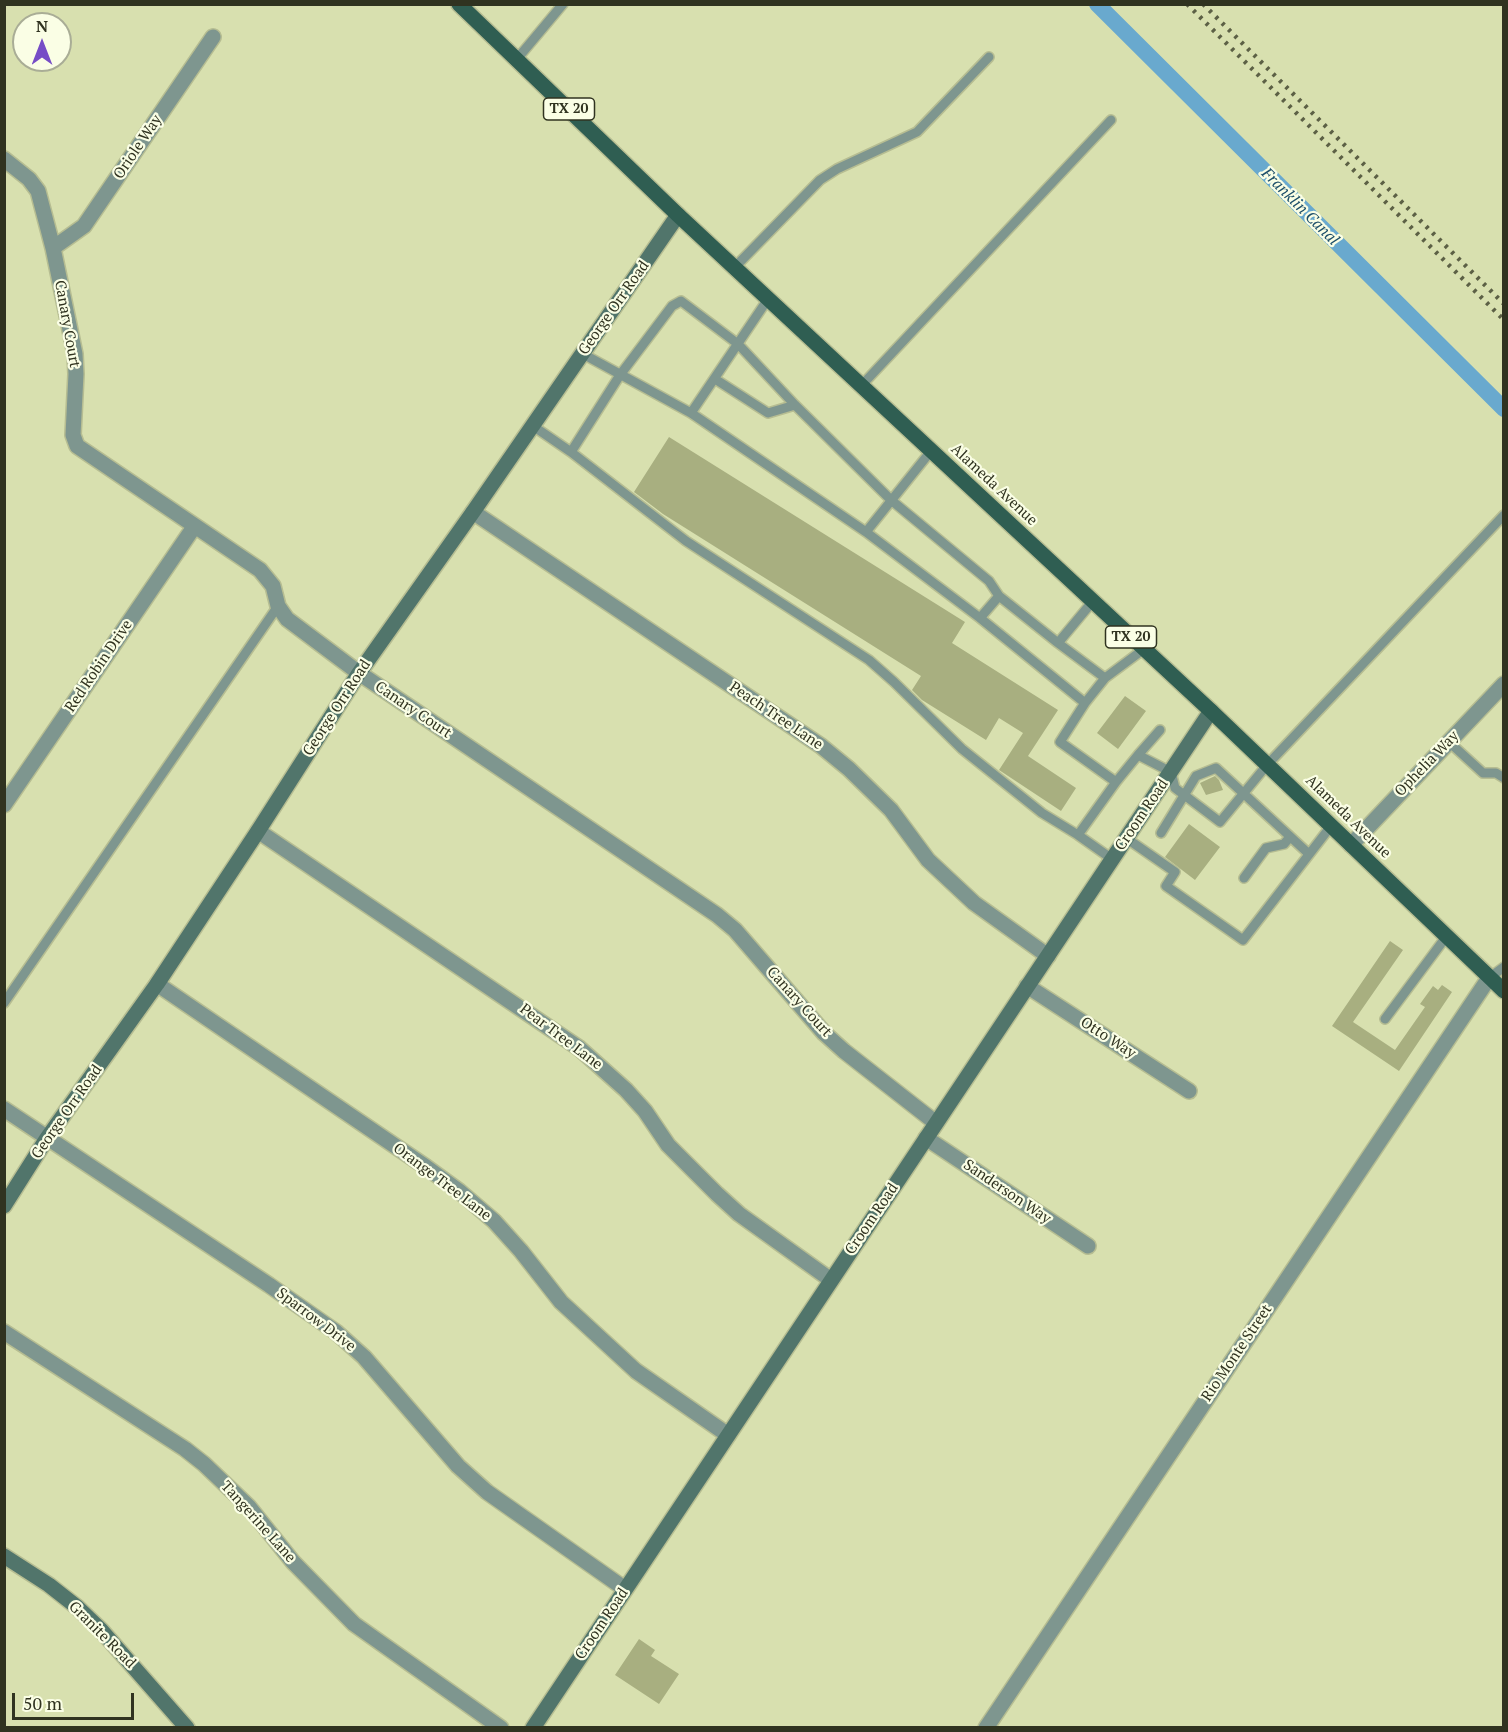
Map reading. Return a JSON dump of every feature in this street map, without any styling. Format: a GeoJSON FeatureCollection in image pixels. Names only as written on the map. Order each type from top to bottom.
{"type":"FeatureCollection","features":[{"type":"Feature","properties":{"kind":"main road","name":"Alameda Avenue"},"geometry":{"type":"LineString","coordinates":[[459,4],[678,215],[1211,711],[1503,991]]}},
{"type":"Feature","properties":{"kind":"street","name":"Oriole Way"},"geometry":{"type":"LineString","coordinates":[[53,248],[84,226],[213,37]]}},
{"type":"Feature","properties":{"kind":"street","name":"Canary Court"},"geometry":{"type":"LineString","coordinates":[[4,159],[29,179],[38,191],[53,248],[75,354],[74,442],[88,455],[260,570],[273,586],[278,606],[287,619],[299,629],[359,673],[717,915],[735,930],[824,1033],[936,1123]]}},
{"type":"Feature","properties":{"kind":"street","name":"George Orr Road"},"geometry":{"type":"LineString","coordinates":[[4,1206],[47,1138],[157,984],[359,673],[678,215]]}},
{"type":"Feature","properties":{"kind":"street","name":"Peach Tree Lane"},"geometry":{"type":"LineString","coordinates":[[473,512],[821,746],[849,769],[891,810],[928,860],[966,896],[1048,956]]}},
{"type":"Feature","properties":{"kind":"street","name":"Red Robin Drive"},"geometry":{"type":"LineString","coordinates":[[4,805],[194,527]]}},
{"type":"Feature","properties":{"kind":"street","name":"Ophelia Way"},"geometry":{"type":"LineString","coordinates":[[1351,844],[1503,684]]}},
{"type":"Feature","properties":{"kind":"street","name":"Croom Road"},"geometry":{"type":"LineString","coordinates":[[532,1728],[1211,711]]}},
{"type":"Feature","properties":{"kind":"street","name":"Pear Tree Lane"},"geometry":{"type":"LineString","coordinates":[[258,831],[547,1024],[579,1048],[626,1090],[645,1111],[668,1145],[717,1194],[739,1214],[831,1280]]}},
{"type":"Feature","properties":{"kind":"street","name":"Rio Monte Street"},"geometry":{"type":"LineString","coordinates":[[986,1728],[1489,978]]}},
{"type":"Feature","properties":{"kind":"street","name":"Orange Tree Lane"},"geometry":{"type":"LineString","coordinates":[[157,984],[459,1191],[494,1221],[561,1302],[636,1371],[728,1435]]}},
{"type":"Feature","properties":{"kind":"street","name":"Otto Way"},"geometry":{"type":"LineString","coordinates":[[1028,986],[1189,1091]]}},
{"type":"Feature","properties":{"kind":"street","name":"Sparrow Drive"},"geometry":{"type":"LineString","coordinates":[[4,1109],[336,1332],[364,1357],[458,1466],[487,1492],[625,1589]]}},
{"type":"Feature","properties":{"kind":"street","name":"Sanderson Way"},"geometry":{"type":"LineString","coordinates":[[926,1138],[1088,1246]]}},
{"type":"Feature","properties":{"kind":"street","name":"Tangerine Lane"},"geometry":{"type":"LineString","coordinates":[[4,1332],[185,1449],[204,1464],[249,1507],[293,1562],[354,1624],[501,1728]]}},
{"type":"Feature","properties":{"kind":"street","name":"Granite Road"},"geometry":{"type":"LineString","coordinates":[[4,1556],[49,1585],[77,1607],[101,1630],[187,1728]]}},
{"type":"Feature","properties":{"kind":"lane"},"geometry":{"type":"LineString","coordinates":[[517,59],[563,4]]}},
{"type":"Feature","properties":{"kind":"lane"},"geometry":{"type":"LineString","coordinates":[[735,267],[820,180],[837,169],[916,132],[990,57]]}},
{"type":"Feature","properties":{"kind":"lane"},"geometry":{"type":"LineString","coordinates":[[861,386],[1111,120]]}},
{"type":"Feature","properties":{"kind":"lane"},"geometry":{"type":"LineString","coordinates":[[691,413],[768,299]]}},
{"type":"Feature","properties":{"kind":"lane"},"geometry":{"type":"LineString","coordinates":[[571,452],[620,375],[672,306],[681,301],[738,344],[795,405],[891,500],[990,581],[999,596],[1106,678]]}},
{"type":"Feature","properties":{"kind":"lane"},"geometry":{"type":"LineString","coordinates":[[583,354],[691,413],[866,532],[980,618],[1085,703]]}},
{"type":"Feature","properties":{"kind":"lane"},"geometry":{"type":"LineString","coordinates":[[714,380],[768,413],[795,405]]}},
{"type":"Feature","properties":{"kind":"lane"},"geometry":{"type":"LineString","coordinates":[[533,426],[571,452],[686,541],[869,660],[962,749],[1042,813],[1112,859]]}},
{"type":"Feature","properties":{"kind":"lane"},"geometry":{"type":"LineString","coordinates":[[866,532],[931,451]]}},
{"type":"Feature","properties":{"kind":"lane"},"geometry":{"type":"LineString","coordinates":[[1138,755],[1171,772],[1175,788],[1220,822],[1267,765],[1503,515]]}},
{"type":"Feature","properties":{"kind":"lane"},"geometry":{"type":"LineString","coordinates":[[980,618],[999,596]]}},
{"type":"Feature","properties":{"kind":"lane"},"geometry":{"type":"LineString","coordinates":[[1058,643],[1093,601]]}},
{"type":"Feature","properties":{"kind":"lane"},"geometry":{"type":"LineString","coordinates":[[4,1003],[278,606]]}},
{"type":"Feature","properties":{"kind":"lane"},"geometry":{"type":"LineString","coordinates":[[1116,782],[1060,742],[1085,703],[1106,678],[1144,649]]}},
{"type":"Feature","properties":{"kind":"lane"},"geometry":{"type":"LineString","coordinates":[[1078,835],[1116,782],[1160,730]]}},
{"type":"Feature","properties":{"kind":"lane"},"geometry":{"type":"LineString","coordinates":[[1449,742],[1483,773],[1496,773],[1503,778]]}},
{"type":"Feature","properties":{"kind":"lane"},"geometry":{"type":"LineString","coordinates":[[1161,833],[1196,776],[1216,768],[1309,854]]}},
{"type":"Feature","properties":{"kind":"lane"},"geometry":{"type":"LineString","coordinates":[[1126,838],[1175,872],[1166,886],[1243,940],[1331,826]]}},
{"type":"Feature","properties":{"kind":"lane"},"geometry":{"type":"LineString","coordinates":[[1244,878],[1266,848],[1284,844],[1290,837]]}},
{"type":"Feature","properties":{"kind":"lane"},"geometry":{"type":"LineString","coordinates":[[1385,1019],[1446,937]]}},
{"type":"Feature","properties":{"kind":"lane"},"geometry":{"type":"LineString","coordinates":[[1489,978],[1503,967]]}},
{"type":"Feature","properties":{"kind":"building"},"geometry":{"type":"Polygon","coordinates":[[[669,437],[965,622],[952,643],[1058,710],[1028,756],[1076,788],[1061,811],[999,770],[1023,733],[999,718],[986,740],[922,700],[912,690],[921,676],[663,514],[634,492],[669,437]]]}},
{"type":"Feature","properties":{"kind":"building"},"geometry":{"type":"Polygon","coordinates":[[[1125,696],[1146,711],[1118,749],[1097,733],[1125,696]]]}},
{"type":"Feature","properties":{"kind":"building"},"geometry":{"type":"Polygon","coordinates":[[[1215,776],[1223,790],[1206,795],[1200,783],[1215,776]]]}},
{"type":"Feature","properties":{"kind":"building"},"geometry":{"type":"Polygon","coordinates":[[[1189,824],[1220,847],[1195,880],[1165,857],[1189,824]]]}},
{"type":"Feature","properties":{"kind":"building"},"geometry":{"type":"Polygon","coordinates":[[[1390,941],[1403,950],[1353,1022],[1395,1050],[1425,1007],[1420,1004],[1433,986],[1438,990],[1442,985],[1452,992],[1399,1071],[1332,1026],[1390,941]]]}},
{"type":"Feature","properties":{"kind":"building"},"geometry":{"type":"Polygon","coordinates":[[[639,1639],[655,1650],[651,1656],[679,1674],[659,1704],[615,1675],[639,1639]]]}},
{"type":"Feature","properties":{"kind":"waterway","name":"Franklin Canal"},"geometry":{"type":"LineString","coordinates":[[1097,4],[1504,409]]}},
{"type":"Feature","properties":{"kind":"railway"},"geometry":{"type":"LineString","coordinates":[[1187,4],[1504,320]]}},
{"type":"Feature","properties":{"kind":"railway"},"geometry":{"type":"LineString","coordinates":[[1203,4],[1504,304]]}}]}
